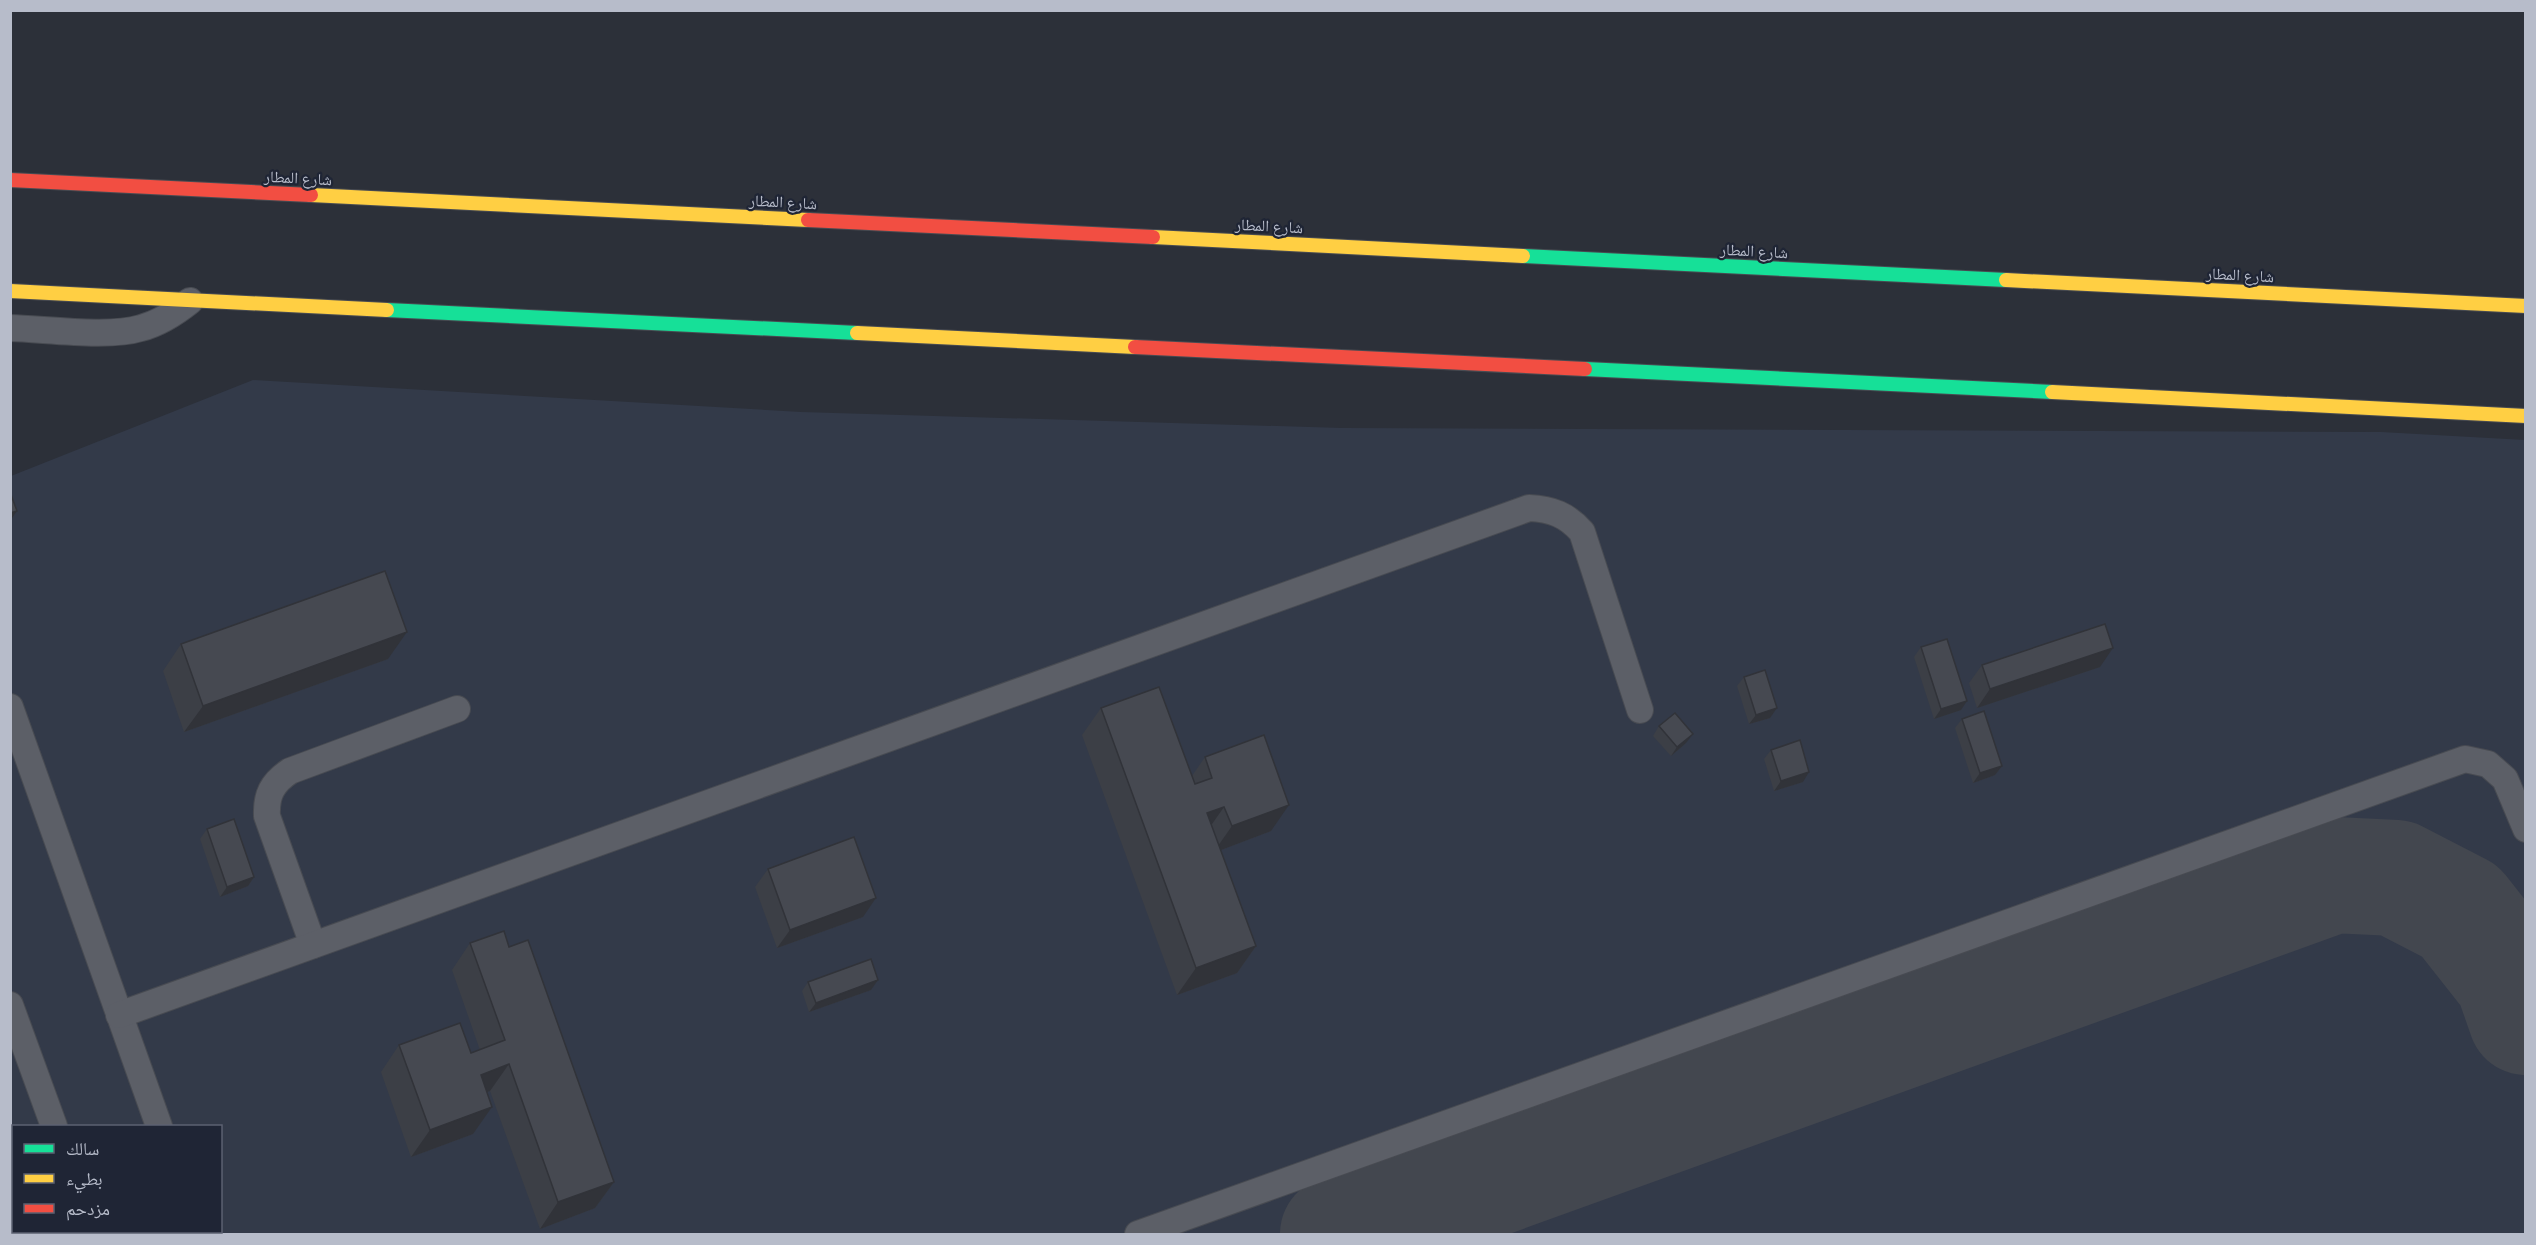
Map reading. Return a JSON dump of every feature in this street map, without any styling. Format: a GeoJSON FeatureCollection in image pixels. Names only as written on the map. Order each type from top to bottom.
{"type":"FeatureCollection","features":[{"type":"Feature","properties":{"kind":"main road","name":"شارع المطار"},"geometry":{"type":"LineString","coordinates":[[10,180],[2526,306]]}},
{"type":"Feature","properties":{"kind":"main road"},"geometry":{"type":"LineString","coordinates":[[10,291],[2526,416]]}},
{"type":"Feature","properties":{"kind":"lane"},"geometry":{"type":"LineString","coordinates":[[10,328],[129,331],[157,323],[190,301]]}},
{"type":"Feature","properties":{"kind":"lane"},"geometry":{"type":"LineString","coordinates":[[119,1015],[1529,508],[1559,513],[1572,521],[1582,532],[1640,710]]}},
{"type":"Feature","properties":{"kind":"lane"},"geometry":{"type":"LineString","coordinates":[[10,707],[159,1125]]}},
{"type":"Feature","properties":{"kind":"lane"},"geometry":{"type":"LineString","coordinates":[[313,945],[267,816],[270,789],[290,771],[457,709]]}},
{"type":"Feature","properties":{"kind":"lane"},"geometry":{"type":"LineString","coordinates":[[1138,1234],[2465,759],[2488,764],[2505,779],[2526,829]]}},
{"type":"Feature","properties":{"kind":"lane"},"geometry":{"type":"LineString","coordinates":[[10,1005],[54,1125]]}},
{"type":"Feature","properties":{"kind":"shaded area"},"geometry":{"type":"Polygon","coordinates":[[[253,380],[801,412],[1342,428],[2381,432],[2525,440],[2525,1234],[11,1234],[11,476],[253,380]]]}},
{"type":"Feature","properties":{"kind":"building"},"geometry":{"type":"Polygon","coordinates":[[[10,492],[17,511],[10,513],[10,492]]]}},
{"type":"Feature","properties":{"kind":"building"},"geometry":{"type":"Polygon","coordinates":[[[385,571],[407,632],[203,706],[181,644],[385,571]]]}},
{"type":"Feature","properties":{"kind":"building"},"geometry":{"type":"Polygon","coordinates":[[[2105,624],[2113,648],[1990,689],[1982,665],[2105,624]]]}},
{"type":"Feature","properties":{"kind":"building"},"geometry":{"type":"Polygon","coordinates":[[[1947,639],[1967,701],[1941,709],[1921,647],[1947,639]]]}},
{"type":"Feature","properties":{"kind":"building"},"geometry":{"type":"Polygon","coordinates":[[[1765,670],[1777,708],[1756,715],[1744,677],[1765,670]]]}},
{"type":"Feature","properties":{"kind":"building"},"geometry":{"type":"Polygon","coordinates":[[[1159,687],[1195,784],[1212,778],[1205,757],[1264,735],[1289,805],[1232,826],[1224,807],[1207,813],[1256,946],[1196,968],[1101,708],[1159,687]]]}},
{"type":"Feature","properties":{"kind":"building"},"geometry":{"type":"Polygon","coordinates":[[[1984,711],[2002,766],[1980,773],[1962,719],[1984,711]]]}},
{"type":"Feature","properties":{"kind":"building"},"geometry":{"type":"Polygon","coordinates":[[[1675,713],[1693,734],[1677,747],[1659,726],[1675,713]]]}},
{"type":"Feature","properties":{"kind":"building"},"geometry":{"type":"Polygon","coordinates":[[[1800,740],[1809,772],[1781,781],[1771,750],[1800,740]]]}},
{"type":"Feature","properties":{"kind":"building"},"geometry":{"type":"Polygon","coordinates":[[[234,819],[254,877],[227,887],[207,829],[234,819]]]}},
{"type":"Feature","properties":{"kind":"building"},"geometry":{"type":"Polygon","coordinates":[[[854,837],[876,898],[790,930],[768,869],[854,837]]]}},
{"type":"Feature","properties":{"kind":"building"},"geometry":{"type":"Polygon","coordinates":[[[504,931],[509,947],[528,940],[614,1182],[558,1202],[509,1064],[481,1075],[492,1107],[430,1130],[399,1045],[460,1023],[471,1053],[505,1040],[470,943],[504,931]]]}},
{"type":"Feature","properties":{"kind":"building"},"geometry":{"type":"Polygon","coordinates":[[[871,959],[878,980],[816,1003],[808,982],[871,959]]]}},
{"type":"Feature","properties":{"kind":"taxiway"},"geometry":{"type":"LineString","coordinates":[[1338,1234],[2334,875],[2396,878],[2460,911],[2512,977],[2526,1017]]}},
{"type":"Feature","properties":{"kind":"traffic: fast"},"geometry":{"type":"LineString","coordinates":[[1523,256],[2006,280]]}},
{"type":"Feature","properties":{"kind":"traffic: fast"},"geometry":{"type":"LineString","coordinates":[[387,310],[857,333]]}},
{"type":"Feature","properties":{"kind":"traffic: fast"},"geometry":{"type":"LineString","coordinates":[[1585,369],[2052,392]]}},
{"type":"Feature","properties":{"kind":"traffic: slow"},"geometry":{"type":"LineString","coordinates":[[311,195],[808,220]]}},
{"type":"Feature","properties":{"kind":"traffic: slow"},"geometry":{"type":"LineString","coordinates":[[1153,237],[1523,256]]}},
{"type":"Feature","properties":{"kind":"traffic: slow"},"geometry":{"type":"LineString","coordinates":[[2006,280],[2526,306]]}},
{"type":"Feature","properties":{"kind":"traffic: slow"},"geometry":{"type":"LineString","coordinates":[[10,291],[387,310]]}},
{"type":"Feature","properties":{"kind":"traffic: slow"},"geometry":{"type":"LineString","coordinates":[[857,333],[1135,347]]}},
{"type":"Feature","properties":{"kind":"traffic: slow"},"geometry":{"type":"LineString","coordinates":[[2052,392],[2526,416]]}},
{"type":"Feature","properties":{"kind":"traffic: jam"},"geometry":{"type":"LineString","coordinates":[[10,180],[311,195]]}},
{"type":"Feature","properties":{"kind":"traffic: jam"},"geometry":{"type":"LineString","coordinates":[[808,220],[1153,237]]}},
{"type":"Feature","properties":{"kind":"traffic: jam"},"geometry":{"type":"LineString","coordinates":[[1135,347],[1585,369]]}}]}
